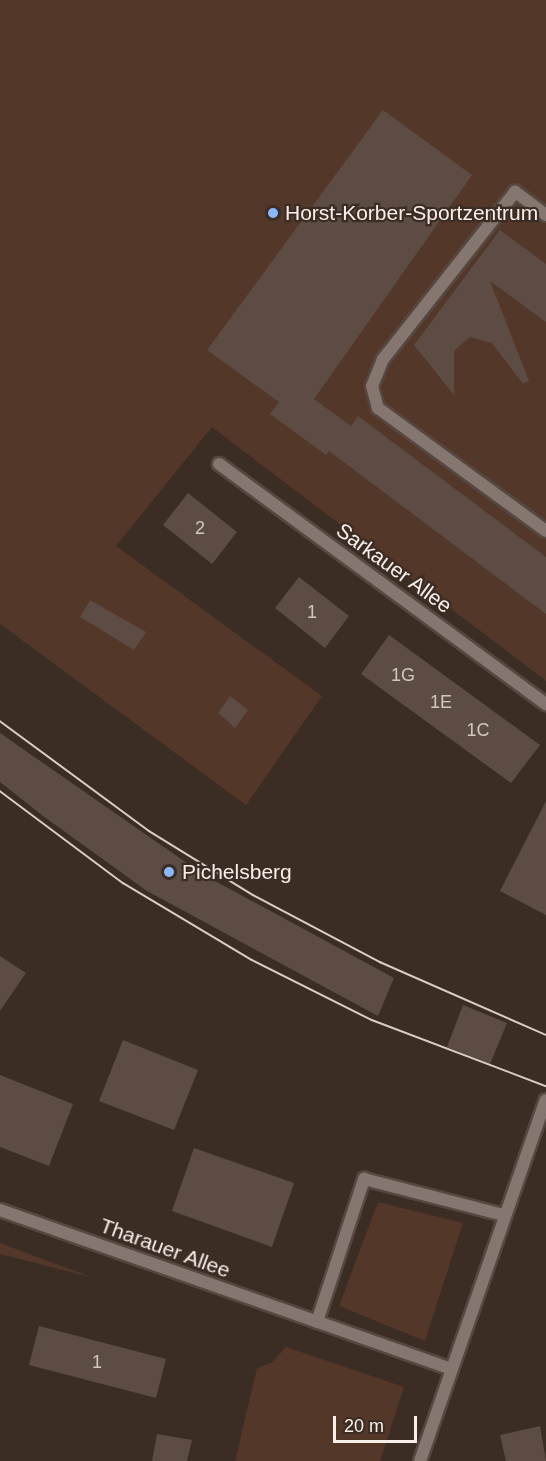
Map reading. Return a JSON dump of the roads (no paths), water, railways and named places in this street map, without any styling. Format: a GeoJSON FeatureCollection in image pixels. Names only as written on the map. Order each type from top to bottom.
{"type":"FeatureCollection","features":[{"type":"Feature","properties":{"kind":"street"},"geometry":{"type":"LineString","coordinates":[[546,215],[515,192],[383,358],[372,386],[378,408],[546,531]]}},
{"type":"Feature","properties":{"kind":"street","name":"Sarkauer Allee"},"geometry":{"type":"LineString","coordinates":[[219,464],[546,704]]}},
{"type":"Feature","properties":{"kind":"street"},"geometry":{"type":"LineString","coordinates":[[420,1461],[503,1215],[546,1100]]}},
{"type":"Feature","properties":{"kind":"street"},"geometry":{"type":"LineString","coordinates":[[317,1322],[364,1179],[503,1215]]}},
{"type":"Feature","properties":{"kind":"street","name":"Tharauer Allee"},"geometry":{"type":"LineString","coordinates":[[0,1210],[452,1369]]}},
{"type":"Feature","properties":{"kind":"tram line"},"geometry":{"type":"LineString","coordinates":[[0,721],[149,831],[253,895],[380,962],[546,1035]]}},
{"type":"Feature","properties":{"kind":"tram line"},"geometry":{"type":"LineString","coordinates":[[0,791],[123,883],[252,960],[372,1020],[546,1086]]}},
{"type":"Feature","properties":{"kind":"place","name":"Horst-Korber-Sportzentrum"},"geometry":{"type":"Point","coordinates":[273,213]}},
{"type":"Feature","properties":{"kind":"place","name":"Pichelsberg"},"geometry":{"type":"Point","coordinates":[169,872]}}]}
